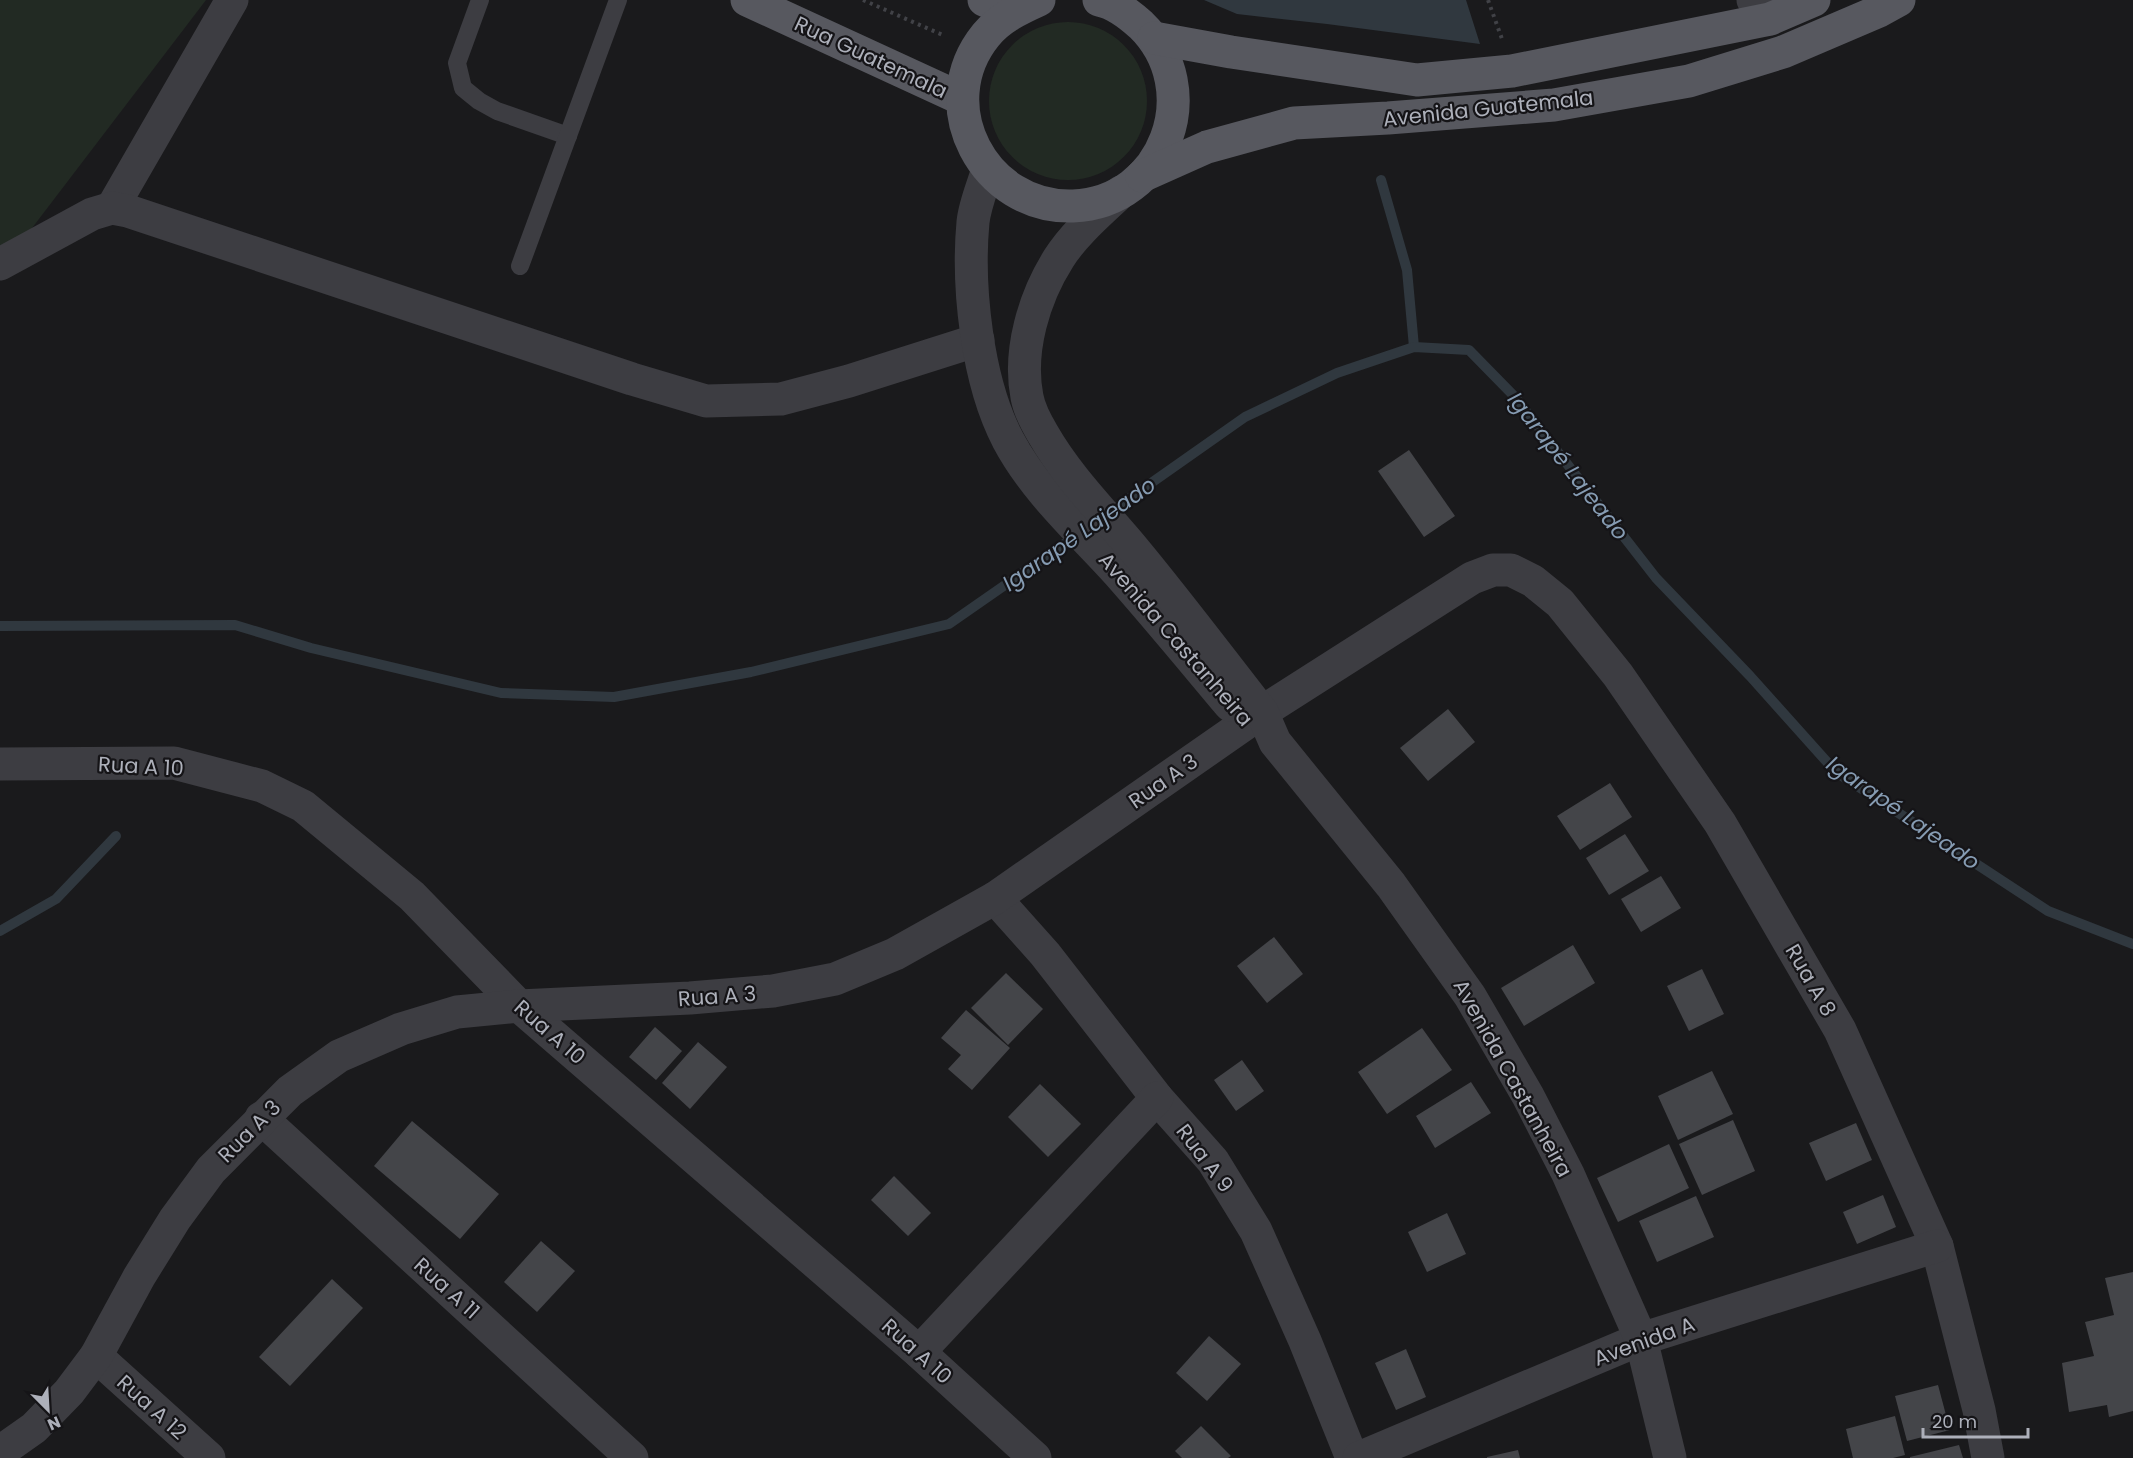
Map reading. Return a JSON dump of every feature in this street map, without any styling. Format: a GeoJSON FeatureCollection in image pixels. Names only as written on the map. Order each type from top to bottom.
{"type":"FeatureCollection","features":[{"type":"Feature","properties":{"kind":"main road","name":"Rua Guatemala"},"geometry":{"type":"LineString","coordinates":[[747,0],[962,99]]}},
{"type":"Feature","properties":{"kind":"main road"},"geometry":{"type":"LineString","coordinates":[[1099,0],[1132,16],[1154,38],[1169,65],[1174,94],[1172,125],[1161,152],[1132,184]]}},
{"type":"Feature","properties":{"kind":"main road","name":"Avenida Guatemala"},"geometry":{"type":"LineString","coordinates":[[1154,38],[1417,80],[1512,71],[1761,10],[1814,0]]}},
{"type":"Feature","properties":{"kind":"main road","name":"Avenida Guatemala"},"geometry":{"type":"LineString","coordinates":[[962,99],[965,124],[973,148],[988,169],[1005,186],[1027,198],[1050,205],[1074,206],[1099,202],[1207,147],[1294,123],[1554,105],[1689,81],[1783,52],[1879,11],[1899,0]]}},
{"type":"Feature","properties":{"kind":"main road"},"geometry":{"type":"LineString","coordinates":[[962,99],[969,65],[986,35],[1011,4]]}},
{"type":"Feature","properties":{"kind":"street"},"geometry":{"type":"LineString","coordinates":[[112,208],[232,0]]}},
{"type":"Feature","properties":{"kind":"street","name":"Avenida Castanheira"},"geometry":{"type":"LineString","coordinates":[[988,169],[973,219],[972,263],[978,340],[992,405],[1008,440],[1052,502],[1087,517]]}},
{"type":"Feature","properties":{"kind":"street","name":"Avenida Castanheira"},"geometry":{"type":"LineString","coordinates":[[1132,184],[1087,224],[1059,258],[1041,292],[1024,359],[1027,398],[1042,433],[1060,461],[1087,517],[1130,566],[1391,885],[1470,996],[1528,1096],[1568,1174],[1641,1339],[1670,1458]]}},
{"type":"Feature","properties":{"kind":"street"},"geometry":{"type":"LineString","coordinates":[[0,264],[92,214],[112,208],[128,211],[632,379],[706,401],[781,399],[849,381],[978,340]]}},
{"type":"Feature","properties":{"kind":"street","name":"Rua A 3"},"geometry":{"type":"LineString","coordinates":[[0,1452],[34,1428],[69,1392],[96,1356],[139,1277],[175,1219],[211,1170],[290,1091],[339,1056],[401,1029],[457,1012],[519,1006],[690,998],[773,991],[835,979],[895,954],[995,898],[1254,718],[1472,578],[1493,570],[1511,570]]}},
{"type":"Feature","properties":{"kind":"street","name":"Rua A 8"},"geometry":{"type":"LineString","coordinates":[[1511,570],[1533,581],[1560,603],[1618,675],[1720,823],[1840,1030],[1937,1246],[1988,1458]]}},
{"type":"Feature","properties":{"kind":"street","name":"Rua A 10"},"geometry":{"type":"LineString","coordinates":[[0,764],[174,764],[262,786],[303,806],[412,897],[519,1006],[919,1352],[1035,1458]]}},
{"type":"Feature","properties":{"kind":"street","name":"Rua A 9"},"geometry":{"type":"LineString","coordinates":[[995,898],[1045,954],[1157,1098],[1213,1161],[1256,1231],[1305,1341],[1352,1458]]}},
{"type":"Feature","properties":{"kind":"street"},"geometry":{"type":"LineString","coordinates":[[919,1352],[1157,1098]]}},
{"type":"Feature","properties":{"kind":"street","name":"Rua A 11"},"geometry":{"type":"LineString","coordinates":[[261,1118],[633,1458]]}},
{"type":"Feature","properties":{"kind":"street","name":"Avenida A"},"geometry":{"type":"LineString","coordinates":[[1359,1458],[1641,1339],[1937,1246]]}},
{"type":"Feature","properties":{"kind":"street","name":"Rua A 12"},"geometry":{"type":"LineString","coordinates":[[96,1356],[209,1458]]}},
{"type":"Feature","properties":{"kind":"lane"},"geometry":{"type":"LineString","coordinates":[[480,0],[457,63],[463,88],[479,101],[497,111],[568,136]]}},
{"type":"Feature","properties":{"kind":"lane"},"geometry":{"type":"LineString","coordinates":[[520,267],[618,0]]}},
{"type":"Feature","properties":{"kind":"path"},"geometry":{"type":"LineString","coordinates":[[863,0],[956,41]]}},
{"type":"Feature","properties":{"kind":"shaded area"},"geometry":{"type":"Polygon","coordinates":[[[0,0],[206,0],[29,232],[0,246],[0,0]]]}},
{"type":"Feature","properties":{"kind":"shaded area"},"geometry":{"type":"Polygon","coordinates":[[[1204,0],[1466,0],[1480,44],[1237,14],[1204,0]]]}},
{"type":"Feature","properties":{"kind":"shaded area"},"geometry":{"type":"Polygon","coordinates":[[[1068,22],[1098,28],[1112,35],[1124,45],[1134,57],[1141,71],[1147,101],[1141,131],[1134,145],[1124,157],[1112,167],[1098,174],[1068,180],[1038,174],[1024,167],[1012,157],[1002,145],[995,131],[989,101],[995,71],[1002,57],[1012,45],[1024,35],[1038,28],[1068,22]]]}},
{"type":"Feature","properties":{"kind":"building"},"geometry":{"type":"Polygon","coordinates":[[[1409,450],[1455,516],[1424,537],[1378,471],[1409,450]]]}},
{"type":"Feature","properties":{"kind":"building"},"geometry":{"type":"Polygon","coordinates":[[[1448,709],[1475,742],[1428,781],[1400,748],[1448,709]]]}},
{"type":"Feature","properties":{"kind":"building"},"geometry":{"type":"Polygon","coordinates":[[[1610,783],[1632,817],[1580,850],[1557,816],[1610,783]]]}},
{"type":"Feature","properties":{"kind":"building"},"geometry":{"type":"Polygon","coordinates":[[[1625,834],[1649,871],[1609,895],[1586,858],[1625,834]]]}},
{"type":"Feature","properties":{"kind":"building"},"geometry":{"type":"Polygon","coordinates":[[[1661,876],[1681,908],[1641,932],[1621,899],[1661,876]]]}},
{"type":"Feature","properties":{"kind":"building"},"geometry":{"type":"Polygon","coordinates":[[[1274,937],[1303,974],[1267,1003],[1237,966],[1274,937]]]}},
{"type":"Feature","properties":{"kind":"building"},"geometry":{"type":"Polygon","coordinates":[[[1573,945],[1595,983],[1524,1026],[1501,988],[1573,945]]]}},
{"type":"Feature","properties":{"kind":"building"},"geometry":{"type":"Polygon","coordinates":[[[1702,969],[1724,1014],[1689,1031],[1667,986],[1702,969]]]}},
{"type":"Feature","properties":{"kind":"building"},"geometry":{"type":"Polygon","coordinates":[[[1006,973],[1043,1009],[1008,1045],[971,1008],[1006,973]]]}},
{"type":"Feature","properties":{"kind":"building"},"geometry":{"type":"Polygon","coordinates":[[[966,1010],[1010,1048],[972,1090],[948,1069],[961,1055],[941,1038],[966,1010]]]}},
{"type":"Feature","properties":{"kind":"building"},"geometry":{"type":"Polygon","coordinates":[[[655,1027],[682,1051],[656,1080],[629,1057],[655,1027]]]}},
{"type":"Feature","properties":{"kind":"building"},"geometry":{"type":"Polygon","coordinates":[[[1422,1028],[1452,1070],[1387,1114],[1358,1072],[1422,1028]]]}},
{"type":"Feature","properties":{"kind":"building"},"geometry":{"type":"Polygon","coordinates":[[[698,1042],[727,1067],[690,1109],[662,1083],[698,1042]]]}},
{"type":"Feature","properties":{"kind":"building"},"geometry":{"type":"Polygon","coordinates":[[[1242,1060],[1264,1091],[1236,1111],[1214,1080],[1242,1060]]]}},
{"type":"Feature","properties":{"kind":"building"},"geometry":{"type":"Polygon","coordinates":[[[1712,1071],[1733,1114],[1678,1140],[1658,1096],[1712,1071]]]}},
{"type":"Feature","properties":{"kind":"building"},"geometry":{"type":"Polygon","coordinates":[[[1471,1082],[1491,1113],[1435,1148],[1416,1116],[1471,1082]]]}},
{"type":"Feature","properties":{"kind":"building"},"geometry":{"type":"Polygon","coordinates":[[[1040,1084],[1081,1124],[1048,1157],[1008,1117],[1040,1084]]]}},
{"type":"Feature","properties":{"kind":"building"},"geometry":{"type":"Polygon","coordinates":[[[1733,1120],[1755,1171],[1702,1195],[1679,1144],[1733,1120]]]}},
{"type":"Feature","properties":{"kind":"building"},"geometry":{"type":"Polygon","coordinates":[[[412,1121],[499,1194],[460,1239],[374,1166],[412,1121]]]}},
{"type":"Feature","properties":{"kind":"building"},"geometry":{"type":"Polygon","coordinates":[[[1856,1123],[1872,1160],[1826,1181],[1809,1143],[1856,1123]]]}},
{"type":"Feature","properties":{"kind":"building"},"geometry":{"type":"Polygon","coordinates":[[[1669,1144],[1689,1188],[1618,1222],[1597,1178],[1669,1144]]]}},
{"type":"Feature","properties":{"kind":"building"},"geometry":{"type":"Polygon","coordinates":[[[894,1176],[931,1213],[908,1236],[871,1200],[894,1176]]]}},
{"type":"Feature","properties":{"kind":"building"},"geometry":{"type":"Polygon","coordinates":[[[1883,1195],[1896,1227],[1857,1244],[1843,1212],[1883,1195]]]}},
{"type":"Feature","properties":{"kind":"building"},"geometry":{"type":"Polygon","coordinates":[[[1696,1196],[1714,1237],[1657,1262],[1639,1221],[1696,1196]]]}},
{"type":"Feature","properties":{"kind":"building"},"geometry":{"type":"Polygon","coordinates":[[[1447,1213],[1466,1254],[1427,1272],[1408,1232],[1447,1213]]]}},
{"type":"Feature","properties":{"kind":"building"},"geometry":{"type":"Polygon","coordinates":[[[541,1241],[575,1271],[537,1312],[504,1282],[541,1241]]]}},
{"type":"Feature","properties":{"kind":"building"},"geometry":{"type":"Polygon","coordinates":[[[2133,1272],[2133,1411],[2109,1417],[2107,1405],[2069,1412],[2062,1363],[2094,1356],[2085,1322],[2114,1315],[2105,1278],[2133,1272]]]}},
{"type":"Feature","properties":{"kind":"building"},"geometry":{"type":"Polygon","coordinates":[[[332,1279],[363,1308],[290,1386],[259,1357],[332,1279]]]}},
{"type":"Feature","properties":{"kind":"building"},"geometry":{"type":"Polygon","coordinates":[[[1209,1336],[1241,1364],[1207,1401],[1176,1373],[1209,1336]]]}},
{"type":"Feature","properties":{"kind":"building"},"geometry":{"type":"Polygon","coordinates":[[[1406,1349],[1426,1397],[1396,1410],[1375,1363],[1406,1349]]]}},
{"type":"Feature","properties":{"kind":"building"},"geometry":{"type":"Polygon","coordinates":[[[1938,1385],[1950,1430],[1907,1441],[1895,1396],[1938,1385]]]}},
{"type":"Feature","properties":{"kind":"building"},"geometry":{"type":"Polygon","coordinates":[[[1895,1416],[1905,1455],[1893,1458],[1853,1458],[1846,1429],[1895,1416]]]}},
{"type":"Feature","properties":{"kind":"building"},"geometry":{"type":"Polygon","coordinates":[[[1201,1426],[1231,1456],[1228,1458],[1182,1458],[1175,1451],[1201,1426]]]}},
{"type":"Feature","properties":{"kind":"building"},"geometry":{"type":"Polygon","coordinates":[[[1959,1445],[1963,1458],[1910,1458],[1910,1457],[1959,1445]]]}},
{"type":"Feature","properties":{"kind":"building"},"geometry":{"type":"Polygon","coordinates":[[[1518,1450],[1520,1458],[1487,1458],[1487,1457],[1518,1450]]]}},
{"type":"Feature","properties":{"kind":"waterway"},"geometry":{"type":"LineString","coordinates":[[1381,180],[1407,270],[1414,347]]}},
{"type":"Feature","properties":{"kind":"waterway","name":"Igarapé Lajeado"},"geometry":{"type":"LineString","coordinates":[[1107,514],[1245,417],[1337,373],[1414,347],[1469,350],[1515,397],[1656,578],[1750,676],[1836,772],[2048,911],[2133,944]]}},
{"type":"Feature","properties":{"kind":"waterway"},"geometry":{"type":"LineString","coordinates":[[0,626],[235,625],[311,648],[501,693],[614,697],[751,672],[949,624],[1077,535]]}},
{"type":"Feature","properties":{"kind":"waterway"},"geometry":{"type":"LineString","coordinates":[[0,931],[56,899],[116,836]]}}]}
